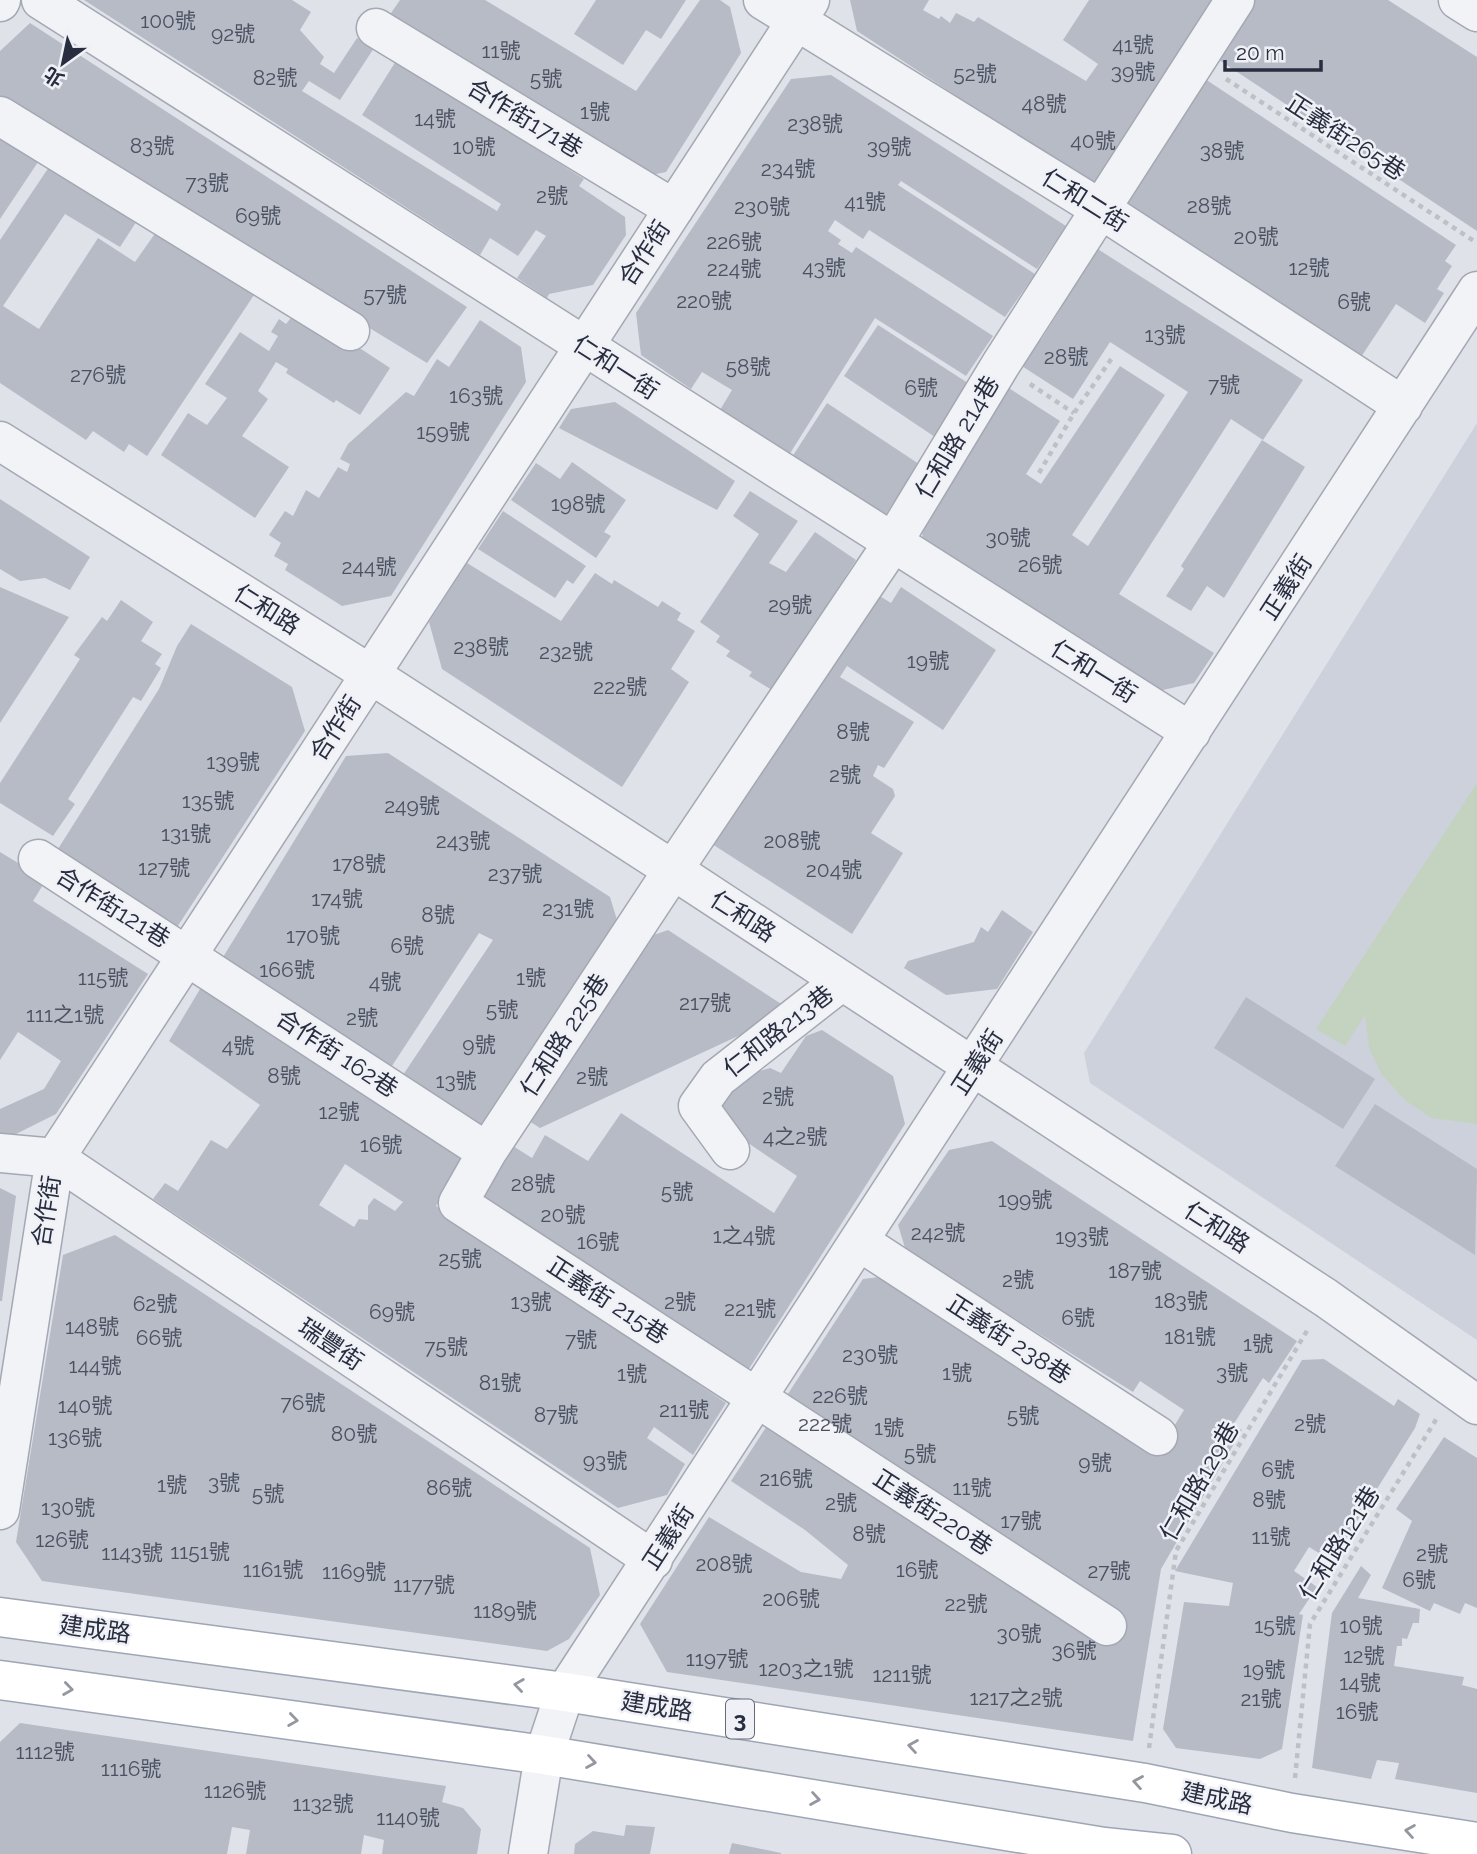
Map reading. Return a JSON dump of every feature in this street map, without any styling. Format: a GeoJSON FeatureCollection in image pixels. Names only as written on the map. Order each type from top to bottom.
{"type":"FeatureCollection","features":[{"type":"Feature","properties":{"kind":"main road","name":"建成路"},"geometry":{"type":"LineString","coordinates":[[0,1617],[565,1692],[1145,1783],[1292,1813],[1477,1842]]}},
{"type":"Feature","properties":{"kind":"main road"},"geometry":{"type":"LineString","coordinates":[[0,1680],[544,1755],[1103,1850],[1172,1854]]}},
{"type":"Feature","properties":{"kind":"street","name":"仁和一街"},"geometry":{"type":"LineString","coordinates":[[41,0],[1191,732]]}},
{"type":"Feature","properties":{"kind":"street","name":"仁和二街"},"geometry":{"type":"LineString","coordinates":[[764,0],[803,10],[1102,210],[1403,406]]}},
{"type":"Feature","properties":{"kind":"street","name":"仁和路 214巷"},"geometry":{"type":"LineString","coordinates":[[673,870],[892,544],[1001,364],[1236,0]]}},
{"type":"Feature","properties":{"kind":"street"},"geometry":{"type":"LineString","coordinates":[[1458,0],[1477,12]]}},
{"type":"Feature","properties":{"kind":"street","name":"合作街"},"geometry":{"type":"LineString","coordinates":[[0,1510],[55,1158],[803,10]]}},
{"type":"Feature","properties":{"kind":"street","name":"合作街171巷"},"geometry":{"type":"LineString","coordinates":[[376,28],[674,209]]}},
{"type":"Feature","properties":{"kind":"street"},"geometry":{"type":"LineString","coordinates":[[0,116],[350,331]]}},
{"type":"Feature","properties":{"kind":"street","name":"正義街"},"geometry":{"type":"LineString","coordinates":[[528,1854],[544,1755],[565,1692],[1477,291]]}},
{"type":"Feature","properties":{"kind":"street","name":"仁和路"},"geometry":{"type":"LineString","coordinates":[[0,441],[370,674],[673,870],[1326,1298],[1465,1398]]}},
{"type":"Feature","properties":{"kind":"street","name":"合作街121巷"},"geometry":{"type":"LineString","coordinates":[[38,859],[188,954]]}},
{"type":"Feature","properties":{"kind":"street","name":"仁和路 225巷"},"geometry":{"type":"LineString","coordinates":[[458,1203],[487,1152],[673,870]]}},
{"type":"Feature","properties":{"kind":"street","name":"合作街 162巷"},"geometry":{"type":"LineString","coordinates":[[188,954],[487,1152]]}},
{"type":"Feature","properties":{"kind":"street","name":"仁和路213巷"},"geometry":{"type":"LineString","coordinates":[[730,1150],[698,1105],[718,1077],[842,981]]}},
{"type":"Feature","properties":{"kind":"street","name":"瑞豐街"},"geometry":{"type":"LineString","coordinates":[[0,1153],[55,1158],[653,1560]]}},
{"type":"Feature","properties":{"kind":"street","name":"正義街 215巷"},"geometry":{"type":"LineString","coordinates":[[458,1203],[758,1398]]}},
{"type":"Feature","properties":{"kind":"street","name":"正義街 238巷"},"geometry":{"type":"LineString","coordinates":[[860,1242],[1158,1436]]}},
{"type":"Feature","properties":{"kind":"street","name":"正義街220巷"},"geometry":{"type":"LineString","coordinates":[[758,1398],[1107,1626]]}},
{"type":"Feature","properties":{"kind":"path","name":"正義街265巷"},"geometry":{"type":"LineString","coordinates":[[1197,60],[1477,243]]}},
{"type":"Feature","properties":{"kind":"path"},"geometry":{"type":"LineString","coordinates":[[1039,473],[1073,414],[1114,355]]}},
{"type":"Feature","properties":{"kind":"path"},"geometry":{"type":"LineString","coordinates":[[1001,364],[1073,414]]}},
{"type":"Feature","properties":{"kind":"path","name":"仁和路129巷"},"geometry":{"type":"LineString","coordinates":[[1145,1783],[1176,1551],[1326,1298]]}},
{"type":"Feature","properties":{"kind":"path","name":"仁和路121巷"},"geometry":{"type":"LineString","coordinates":[[1292,1813],[1310,1624],[1465,1398]]}},
{"type":"Feature","properties":{"kind":"shaded area"},"geometry":{"type":"Polygon","coordinates":[[[1477,423],[1477,1340],[1090,1083],[1084,1053],[1477,423]]]}},
{"type":"Feature","properties":{"kind":"green space"},"geometry":{"type":"Polygon","coordinates":[[[1477,783],[1477,1124],[1432,1118],[1406,1101],[1382,1075],[1369,1048],[1365,1015],[1345,1046],[1316,1029],[1477,783]]]}},
{"type":"Feature","properties":{"kind":"building"},"geometry":{"type":"Polygon","coordinates":[[[84,0],[292,0],[311,12],[300,30],[324,57],[320,64],[334,73],[357,38],[374,48],[340,100],[309,81],[302,91],[497,211],[501,204],[362,115],[396,61],[584,179],[579,186],[625,217],[626,235],[593,285],[549,294],[547,298],[517,278],[546,236],[536,230],[518,256],[490,238],[480,255],[84,0]]]}},
{"type":"Feature","properties":{"kind":"building"},"geometry":{"type":"Polygon","coordinates":[[[400,0],[485,0],[636,91],[700,0],[720,0],[730,7],[741,53],[666,172],[642,177],[387,19],[400,0]]]}},
{"type":"Feature","properties":{"kind":"building"},"geometry":{"type":"Polygon","coordinates":[[[596,0],[686,0],[661,39],[646,30],[623,65],[574,34],[596,0]]]}},
{"type":"Feature","properties":{"kind":"building"},"geometry":{"type":"Polygon","coordinates":[[[850,0],[929,0],[923,10],[939,19],[941,16],[950,23],[956,13],[974,22],[978,17],[1086,81],[1098,64],[1063,40],[1089,0],[1219,0],[1097,188],[857,31],[850,0]]]}},
{"type":"Feature","properties":{"kind":"building"},"geometry":{"type":"Polygon","coordinates":[[[1252,0],[1388,0],[1477,57],[1477,231],[1216,58],[1252,0]]]}},
{"type":"Feature","properties":{"kind":"building"},"geometry":{"type":"Polygon","coordinates":[[[30,23],[467,307],[427,363],[0,103],[0,51],[30,23]]]}},
{"type":"Feature","properties":{"kind":"building"},"geometry":{"type":"Polygon","coordinates":[[[831,75],[1066,226],[1037,269],[901,181],[898,185],[1035,274],[1005,317],[869,230],[863,239],[835,220],[828,231],[841,240],[838,244],[852,253],[856,247],[993,336],[966,376],[875,318],[789,455],[720,410],[732,390],[702,372],[691,389],[641,355],[636,313],[791,79],[831,75]]]}},
{"type":"Feature","properties":{"kind":"building"},"geometry":{"type":"Polygon","coordinates":[[[1202,77],[1456,245],[1445,261],[1452,266],[1437,289],[1444,293],[1425,323],[1396,304],[1361,357],[1120,202],[1202,77]]]}},
{"type":"Feature","properties":{"kind":"building"},"geometry":{"type":"Polygon","coordinates":[[[0,129],[42,156],[0,219],[0,129]]]}},
{"type":"Feature","properties":{"kind":"building"},"geometry":{"type":"Polygon","coordinates":[[[53,161],[142,213],[120,247],[65,214],[3,306],[39,329],[98,238],[135,262],[161,225],[260,286],[147,456],[129,444],[124,452],[93,431],[86,440],[0,383],[0,240],[53,161]]]}},
{"type":"Feature","properties":{"kind":"building"},"geometry":{"type":"Polygon","coordinates":[[[1093,246],[1303,380],[1263,440],[1231,419],[1119,594],[1214,653],[1194,683],[1154,692],[923,543],[921,514],[1004,385],[1060,421],[1026,474],[1041,484],[1120,366],[1165,395],[1072,535],[1088,546],[1188,392],[1110,342],[1073,399],[1014,361],[1032,334],[1041,340],[1060,310],[1052,306],[1093,246]]]}},
{"type":"Feature","properties":{"kind":"building"},"geometry":{"type":"Polygon","coordinates":[[[299,308],[390,368],[360,415],[336,400],[334,403],[286,373],[288,369],[276,362],[258,391],[268,399],[242,436],[289,467],[255,518],[161,455],[188,413],[207,425],[227,398],[205,384],[240,332],[269,351],[278,336],[271,332],[279,319],[286,324],[299,308]]]}},
{"type":"Feature","properties":{"kind":"building"},"geometry":{"type":"Polygon","coordinates":[[[480,320],[521,347],[526,382],[391,596],[342,606],[285,570],[288,564],[274,556],[281,543],[269,535],[285,511],[293,516],[306,490],[319,498],[338,467],[347,472],[350,464],[340,459],[348,444],[406,392],[414,396],[437,359],[449,367],[480,320]]]}},
{"type":"Feature","properties":{"kind":"building"},"geometry":{"type":"Polygon","coordinates":[[[878,325],[971,385],[935,437],[844,376],[878,325]]]}},
{"type":"Feature","properties":{"kind":"building"},"geometry":{"type":"Polygon","coordinates":[[[615,402],[735,481],[717,510],[559,428],[571,409],[615,402]]]}},
{"type":"Feature","properties":{"kind":"building"},"geometry":{"type":"Polygon","coordinates":[[[827,403],[919,464],[884,517],[792,457],[827,403]]]}},
{"type":"Feature","properties":{"kind":"building"},"geometry":{"type":"Polygon","coordinates":[[[1262,440],[1305,467],[1224,598],[1207,586],[1191,611],[1166,596],[1184,569],[1181,566],[1262,440]]]}},
{"type":"Feature","properties":{"kind":"building"},"geometry":{"type":"Polygon","coordinates":[[[572,462],[626,500],[604,532],[611,536],[596,558],[511,500],[536,463],[560,479],[572,462]]]}},
{"type":"Feature","properties":{"kind":"building"},"geometry":{"type":"Polygon","coordinates":[[[750,491],[798,521],[769,563],[786,572],[815,532],[856,560],[772,690],[749,676],[752,672],[726,656],[730,651],[716,642],[720,636],[700,622],[759,534],[733,516],[750,491]]]}},
{"type":"Feature","properties":{"kind":"building"},"geometry":{"type":"Polygon","coordinates":[[[0,499],[90,557],[70,590],[45,578],[20,581],[0,569],[0,499]]]}},
{"type":"Feature","properties":{"kind":"building"},"geometry":{"type":"Polygon","coordinates":[[[503,511],[586,566],[573,584],[567,580],[555,598],[478,549],[503,511]]]}},
{"type":"Feature","properties":{"kind":"building"},"geometry":{"type":"Polygon","coordinates":[[[467,563],[561,621],[595,573],[612,584],[614,580],[658,607],[662,601],[681,613],[677,620],[695,631],[671,669],[689,682],[622,787],[442,669],[429,622],[467,563]]]}},
{"type":"Feature","properties":{"kind":"building"},"geometry":{"type":"Polygon","coordinates":[[[0,587],[69,617],[0,723],[0,587]]]}},
{"type":"Feature","properties":{"kind":"building"},"geometry":{"type":"Polygon","coordinates":[[[901,587],[996,650],[943,730],[847,666],[840,677],[914,722],[884,768],[878,765],[873,776],[893,789],[895,796],[871,833],[903,853],[852,934],[709,842],[870,590],[891,603],[901,587]]]}},
{"type":"Feature","properties":{"kind":"building"},"geometry":{"type":"Polygon","coordinates":[[[121,600],[153,622],[141,641],[162,654],[155,664],[161,668],[141,701],[133,697],[68,799],[75,804],[53,836],[0,803],[0,783],[80,659],[74,655],[102,617],[107,621],[121,600]]]}},
{"type":"Feature","properties":{"kind":"building"},"geometry":{"type":"Polygon","coordinates":[[[191,624],[292,687],[305,731],[170,938],[51,860],[159,689],[177,646],[191,624]]]}},
{"type":"Feature","properties":{"kind":"building"},"geometry":{"type":"Polygon","coordinates":[[[388,753],[610,897],[617,920],[482,1136],[399,1081],[493,940],[479,933],[388,1072],[220,962],[346,756],[388,753]]]}},
{"type":"Feature","properties":{"kind":"building"},"geometry":{"type":"Polygon","coordinates":[[[0,852],[46,880],[33,901],[148,974],[56,1114],[10,1137],[0,1135],[0,1109],[44,1089],[61,1061],[18,1032],[0,1060],[0,852]]]}},
{"type":"Feature","properties":{"kind":"building"},"geometry":{"type":"Polygon","coordinates":[[[1002,910],[1033,932],[997,989],[946,995],[904,968],[908,961],[974,942],[981,927],[988,932],[1002,910]]]}},
{"type":"Feature","properties":{"kind":"building"},"geometry":{"type":"Polygon","coordinates":[[[668,930],[792,1011],[540,1128],[529,1121],[648,937],[668,930]]]}},
{"type":"Feature","properties":{"kind":"building"},"geometry":{"type":"Polygon","coordinates":[[[206,979],[470,1153],[436,1206],[726,1403],[693,1455],[654,1427],[647,1438],[685,1464],[667,1495],[618,1508],[153,1199],[165,1183],[178,1191],[211,1140],[227,1149],[260,1105],[169,1041],[206,979]],[[345,1164],[319,1205],[354,1227],[359,1219],[368,1220],[368,1206],[374,1198],[395,1211],[403,1202],[345,1164]]]}},
{"type":"Feature","properties":{"kind":"building"},"geometry":{"type":"Polygon","coordinates":[[[1246,997],[1375,1079],[1343,1129],[1214,1048],[1246,997]]]}},
{"type":"Feature","properties":{"kind":"building"},"geometry":{"type":"Polygon","coordinates":[[[822,1030],[893,1076],[905,1124],[745,1375],[476,1202],[513,1146],[532,1158],[545,1135],[588,1161],[621,1113],[774,1213],[797,1176],[711,1118],[738,1077],[770,1068],[781,1073],[806,1036],[822,1030]]]}},
{"type":"Feature","properties":{"kind":"building"},"geometry":{"type":"Polygon","coordinates":[[[1375,1104],[1477,1169],[1475,1255],[1335,1166],[1375,1104]]]}},
{"type":"Feature","properties":{"kind":"building"},"geometry":{"type":"Polygon","coordinates":[[[992,1141],[1297,1341],[1269,1383],[1263,1378],[1233,1425],[1242,1430],[1161,1569],[1133,1741],[667,1672],[640,1624],[709,1517],[801,1572],[841,1579],[848,1565],[805,1530],[731,1481],[863,1279],[888,1276],[1157,1454],[1184,1410],[1140,1381],[1133,1392],[906,1251],[898,1225],[949,1150],[992,1141]]]}},
{"type":"Feature","properties":{"kind":"building"},"geometry":{"type":"Polygon","coordinates":[[[0,1188],[16,1196],[2,1301],[0,1301],[0,1188]]]}},
{"type":"Feature","properties":{"kind":"building"},"geometry":{"type":"Polygon","coordinates":[[[115,1235],[590,1548],[600,1595],[569,1639],[547,1651],[42,1581],[16,1542],[63,1255],[115,1235]]]}},
{"type":"Feature","properties":{"kind":"building"},"geometry":{"type":"Polygon","coordinates":[[[1324,1359],[1394,1406],[1398,1399],[1420,1414],[1415,1428],[1332,1561],[1309,1547],[1294,1571],[1317,1587],[1299,1614],[1303,1615],[1282,1749],[1260,1759],[1176,1748],[1163,1729],[1184,1602],[1229,1606],[1233,1583],[1175,1571],[1302,1360],[1324,1359]]]}},
{"type":"Feature","properties":{"kind":"building"},"geometry":{"type":"Polygon","coordinates":[[[1444,1437],[1477,1458],[1477,1608],[1465,1603],[1460,1614],[1434,1603],[1430,1611],[1382,1588],[1412,1521],[1396,1509],[1444,1437]]]}},
{"type":"Feature","properties":{"kind":"building"},"geometry":{"type":"Polygon","coordinates":[[[1361,1566],[1371,1575],[1358,1598],[1420,1609],[1419,1623],[1413,1623],[1407,1639],[1402,1638],[1402,1646],[1397,1646],[1394,1666],[1464,1677],[1462,1685],[1477,1689],[1477,1793],[1395,1779],[1399,1763],[1377,1760],[1371,1779],[1312,1768],[1332,1613],[1361,1566]]]}},
{"type":"Feature","properties":{"kind":"building"},"geometry":{"type":"Polygon","coordinates":[[[20,1723],[446,1786],[442,1802],[463,1808],[481,1829],[477,1854],[382,1854],[384,1840],[364,1835],[361,1854],[246,1854],[250,1830],[232,1827],[227,1854],[0,1854],[0,1742],[20,1723]]]}},
{"type":"Feature","properties":{"kind":"building"},"geometry":{"type":"Polygon","coordinates":[[[626,1825],[655,1827],[650,1854],[574,1854],[575,1844],[593,1831],[624,1836],[626,1825]]]}},
{"type":"Feature","properties":{"kind":"building"},"geometry":{"type":"Polygon","coordinates":[[[732,1843],[781,1853],[781,1854],[729,1854],[732,1843]]]}}]}
